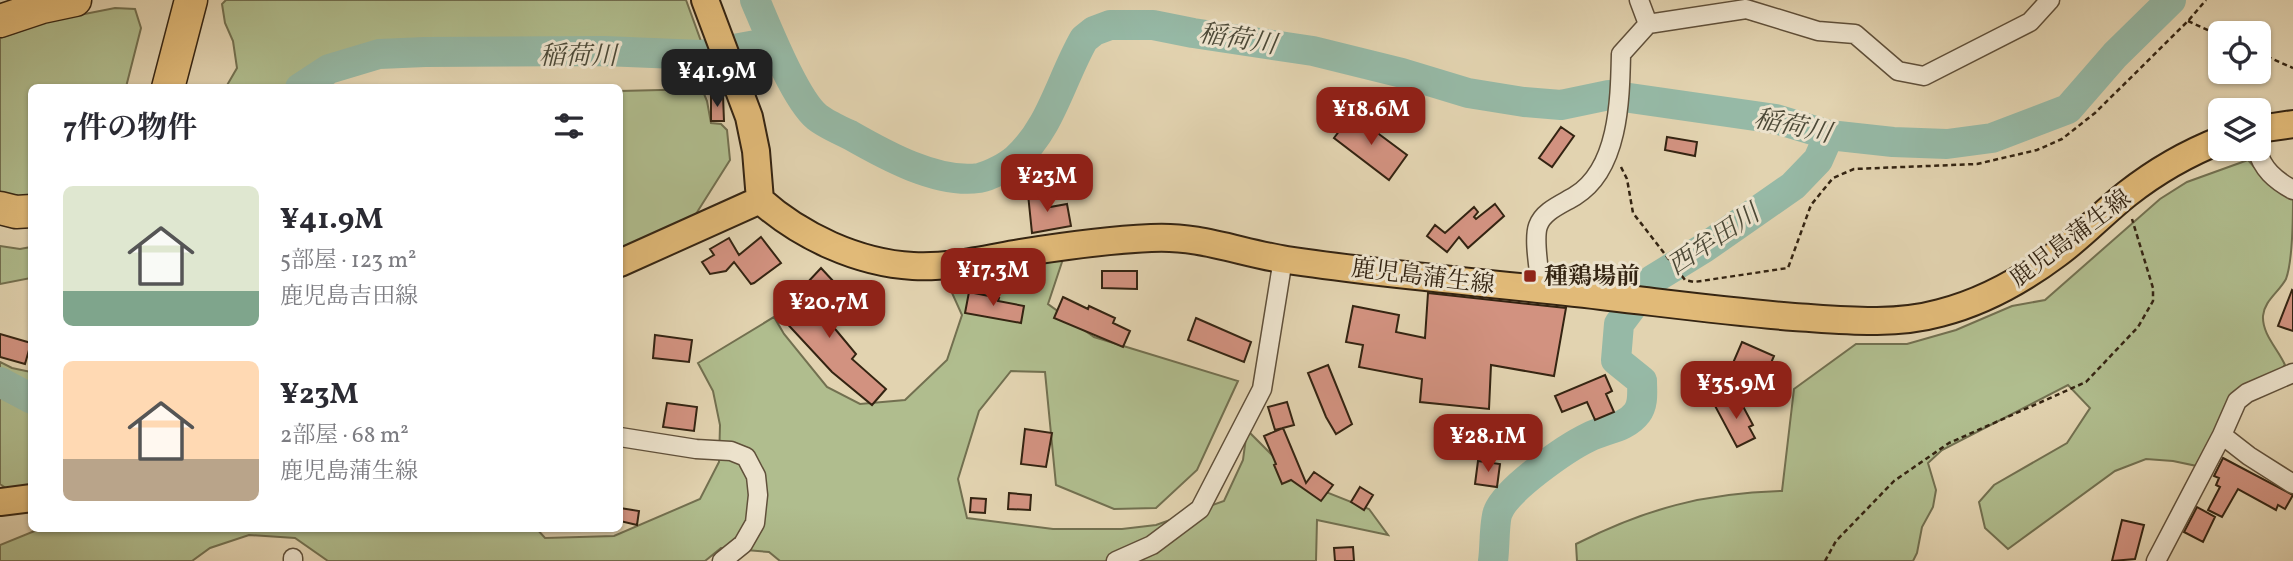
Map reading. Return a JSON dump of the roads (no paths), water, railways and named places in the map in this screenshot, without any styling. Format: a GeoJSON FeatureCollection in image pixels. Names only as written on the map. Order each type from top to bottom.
{"type":"FeatureCollection","features":[{"type":"Feature","properties":{"kind":"highway"},"geometry":{"type":"LineString","coordinates":[[0,21],[42,6],[75,0]]}},
{"type":"Feature","properties":{"kind":"highway"},"geometry":{"type":"LineString","coordinates":[[151,84],[169,0]]}},
{"type":"Feature","properties":{"kind":"highway"},"geometry":{"type":"LineString","coordinates":[[169,84],[191,0]]}},
{"type":"Feature","properties":{"kind":"highway"},"geometry":{"type":"LineString","coordinates":[[0,208],[16,212],[28,211]]}},
{"type":"Feature","properties":{"kind":"highway"},"geometry":{"type":"LineString","coordinates":[[0,231],[28,233]]}},
{"type":"Feature","properties":{"kind":"main road"},"geometry":{"type":"LineString","coordinates":[[623,262],[760,200],[756,151],[749,117],[705,0]]}},
{"type":"Feature","properties":{"kind":"main road"},"geometry":{"type":"LineString","coordinates":[[2271,127],[2293,124]]}},
{"type":"Feature","properties":{"kind":"main road","name":"鹿児島蒲生線"},"geometry":{"type":"LineString","coordinates":[[760,200],[776,214],[839,249],[878,262],[914,267],[968,262],[1091,242],[1181,237],[1283,259],[1652,302],[1839,320],[1879,321],[1938,314],[1984,299],[2058,253],[2125,195],[2178,161],[2208,146]]}},
{"type":"Feature","properties":{"kind":"main road"},"geometry":{"type":"LineString","coordinates":[[0,502],[28,498]]}},
{"type":"Feature","properties":{"kind":"street"},"geometry":{"type":"LineString","coordinates":[[1639,0],[1648,24]]}},
{"type":"Feature","properties":{"kind":"street"},"geometry":{"type":"LineString","coordinates":[[1541,290],[1537,229],[1541,219],[1562,202],[1577,195],[1590,181],[1612,145],[1621,54],[1648,24],[1745,9],[1818,31],[1855,34],[1898,71],[1924,76],[2030,22],[2050,0]]}},
{"type":"Feature","properties":{"kind":"street"},"geometry":{"type":"LineString","coordinates":[[2260,161],[2271,175],[2293,190]]}},
{"type":"Feature","properties":{"kind":"street"},"geometry":{"type":"LineString","coordinates":[[1116,561],[1152,545],[1200,509],[1262,388],[1283,259]]}},
{"type":"Feature","properties":{"kind":"street"},"geometry":{"type":"LineString","coordinates":[[2156,561],[2237,401],[2248,393],[2293,373]]}},
{"type":"Feature","properties":{"kind":"street"},"geometry":{"type":"LineString","coordinates":[[2222,435],[2293,484]]}},
{"type":"Feature","properties":{"kind":"street"},"geometry":{"type":"LineString","coordinates":[[623,437],[696,449],[731,451],[746,457],[756,476],[758,495],[755,523],[743,544],[722,561]]}},
{"type":"Feature","properties":{"kind":"waterway","name":"稲荷川"},"geometry":{"type":"LineString","coordinates":[[755,0],[791,79],[817,117],[912,166],[946,177],[963,179],[979,178],[1004,168],[1028,147],[1047,118],[1084,39],[1094,31],[1110,25],[1153,25],[1313,51],[1468,93],[1524,102],[1561,105],[1609,95],[1776,119],[1829,135],[1893,142],[1947,144],[1992,138],[2068,109],[2115,55],[2171,0]]}},
{"type":"Feature","properties":{"kind":"waterway","name":"稲荷川"},"geometry":{"type":"LineString","coordinates":[[306,84],[329,69],[379,54],[604,51],[701,55],[772,42]]}},
{"type":"Feature","properties":{"kind":"waterway","name":"西牟田川"},"geometry":{"type":"LineString","coordinates":[[1493,561],[1498,512],[1513,492],[1566,450],[1589,437],[1627,422],[1641,406],[1642,381],[1616,360],[1619,324],[1652,280],[1704,248],[1793,186],[1818,160],[1829,135]]}},
{"type":"Feature","properties":{"kind":"waterway","name":"稲荷川"},"geometry":{"type":"LineString","coordinates":[[0,382],[28,397]]}},
{"type":"Feature","properties":{"kind":"place","name":"種鶏場前"},"geometry":{"type":"Point","coordinates":[1530,276]}}]}
